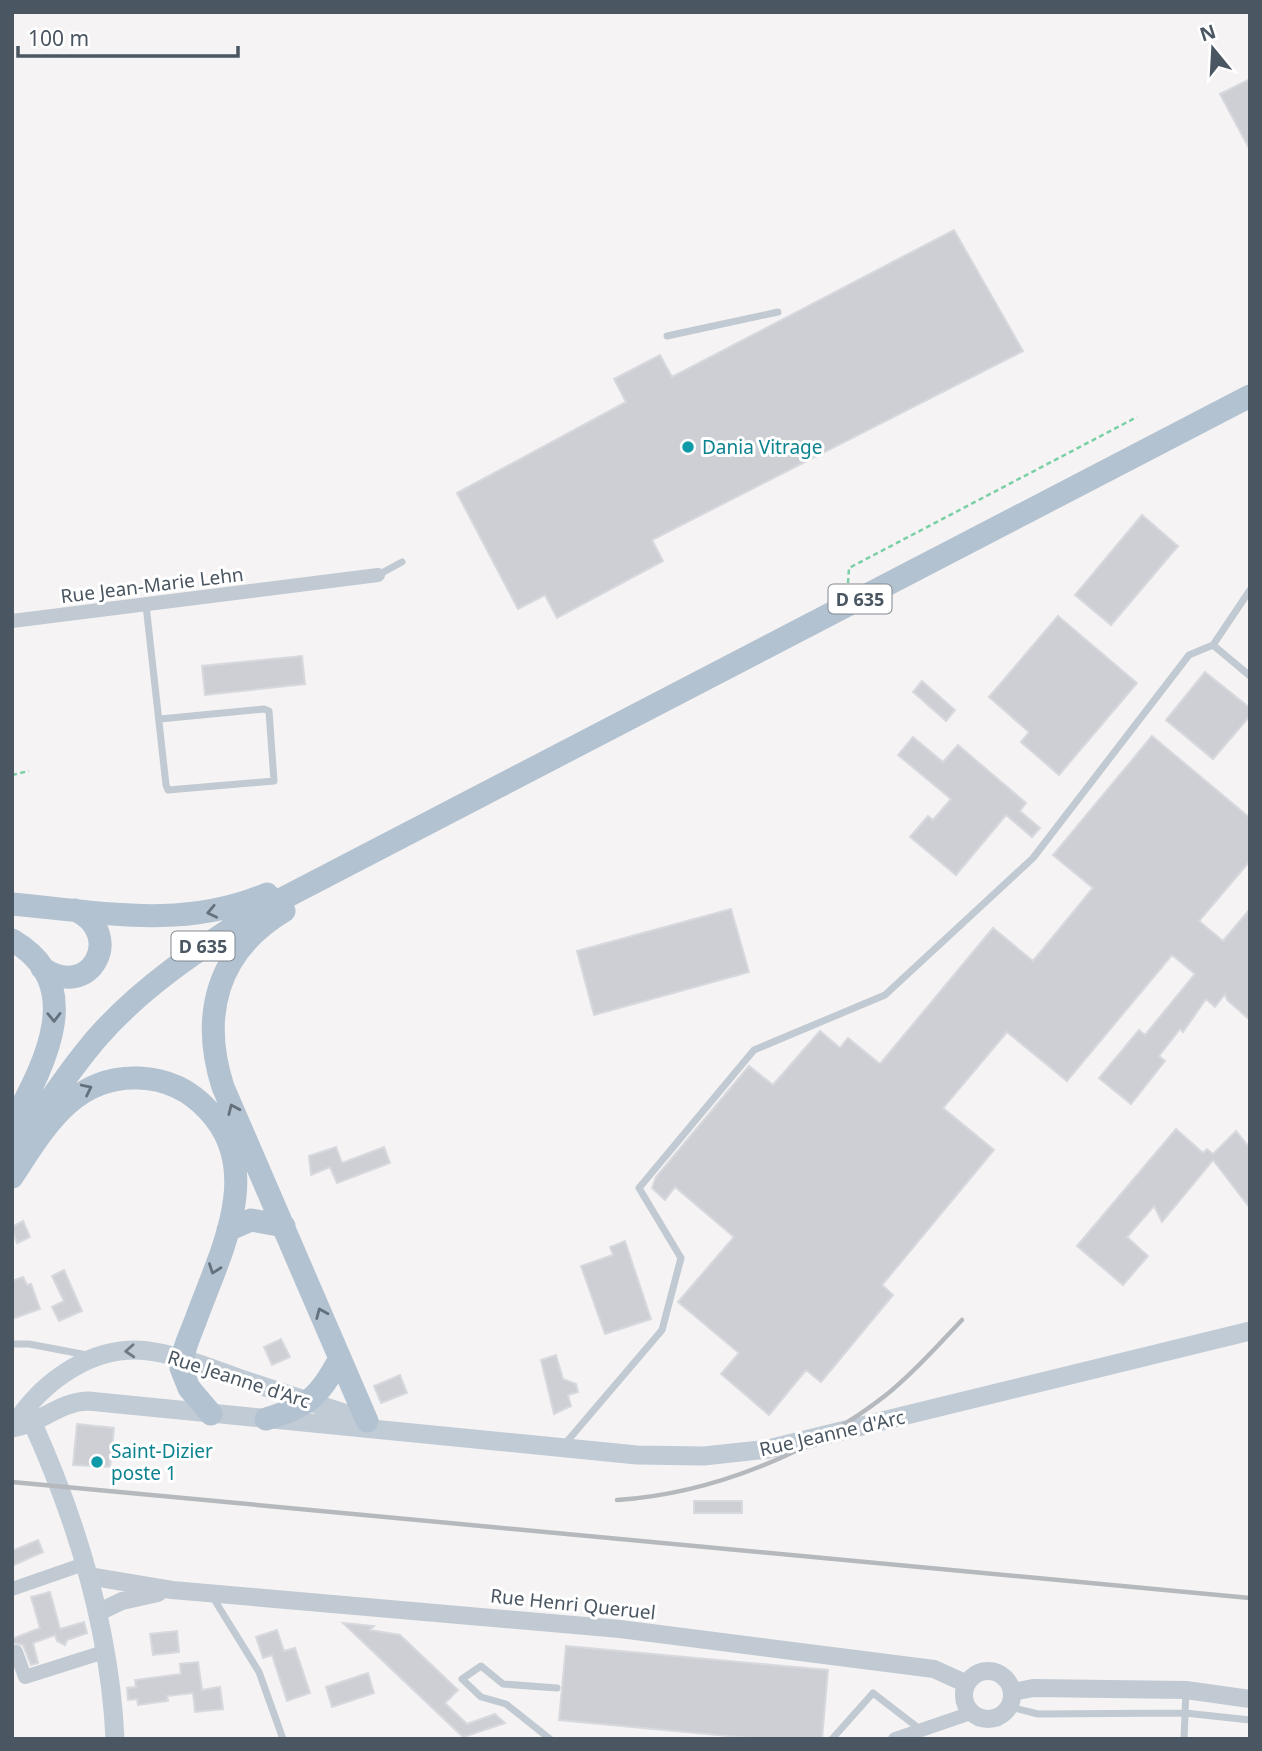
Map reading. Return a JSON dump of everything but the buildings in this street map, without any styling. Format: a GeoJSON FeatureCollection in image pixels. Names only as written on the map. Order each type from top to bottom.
{"type":"FeatureCollection","features":[{"type":"Feature","properties":{"kind":"main road","name":"D 635"},"geometry":{"type":"LineString","coordinates":[[12,1156],[53,1094],[97,1038],[139,996],[190,955],[255,913],[454,807],[1250,396]]}},
{"type":"Feature","properties":{"kind":"main road"},"geometry":{"type":"LineString","coordinates":[[367,1421],[223,1087],[214,1059],[212,1035],[220,983],[230,963],[263,926],[280,914],[529,769]]}},
{"type":"Feature","properties":{"kind":"main road"},"geometry":{"type":"LineString","coordinates":[[12,904],[164,917],[214,912],[264,895],[454,807]]}},
{"type":"Feature","properties":{"kind":"main road"},"geometry":{"type":"LineString","coordinates":[[12,940],[41,968],[65,979],[79,976],[97,959],[101,947],[96,926],[75,910]]}},
{"type":"Feature","properties":{"kind":"main road"},"geometry":{"type":"LineString","coordinates":[[12,1125],[52,1039],[55,1015],[41,968]]}},
{"type":"Feature","properties":{"kind":"main road"},"geometry":{"type":"LineString","coordinates":[[12,1177],[51,1119],[75,1096],[112,1079],[142,1078],[168,1082],[194,1097],[224,1131],[235,1163],[236,1180],[228,1230],[181,1359],[184,1378],[211,1414]]}},
{"type":"Feature","properties":{"kind":"main road"},"geometry":{"type":"LineString","coordinates":[[228,1230],[251,1220],[284,1226]]}},
{"type":"Feature","properties":{"kind":"main road","name":"Rue Jeanne d'Arc"},"geometry":{"type":"LineString","coordinates":[[19,1426],[78,1401],[671,1457],[736,1454],[768,1449],[1250,1331]]}},
{"type":"Feature","properties":{"kind":"main road","name":"Rue Jeanne d'Arc"},"geometry":{"type":"LineString","coordinates":[[19,1426],[42,1392],[65,1372],[95,1357],[132,1350],[181,1359],[406,1432]]}},
{"type":"Feature","properties":{"kind":"main road"},"geometry":{"type":"LineString","coordinates":[[266,1419],[310,1402],[327,1382],[340,1358]]}},
{"type":"Feature","properties":{"kind":"main road"},"geometry":{"type":"LineString","coordinates":[[19,1426],[86,1570],[99,1612],[107,1651],[115,1739]]}},
{"type":"Feature","properties":{"kind":"street","name":"Rue Jean-Marie Lehn"},"geometry":{"type":"LineString","coordinates":[[12,621],[375,577]]}},
{"type":"Feature","properties":{"kind":"street","name":"Rue Henri Queruel"},"geometry":{"type":"LineString","coordinates":[[12,1589],[86,1570],[172,1590],[209,1591],[621,1629],[934,1669],[967,1684]]}},
{"type":"Feature","properties":{"kind":"street","name":"Rue Henri Queruel"},"geometry":{"type":"LineString","coordinates":[[99,1612],[122,1601],[172,1590]]}},
{"type":"Feature","properties":{"kind":"street"},"geometry":{"type":"LineString","coordinates":[[12,1653],[16,1652],[25,1677],[107,1651]]}},
{"type":"Feature","properties":{"kind":"street"},"geometry":{"type":"LineString","coordinates":[[971,1713],[964,1699],[967,1684],[978,1673],[993,1671],[1006,1679],[1011,1700]]}},
{"type":"Feature","properties":{"kind":"street"},"geometry":{"type":"LineString","coordinates":[[895,1739],[971,1713],[992,1720],[1011,1700],[1034,1688],[1186,1690],[1250,1699]]}},
{"type":"Feature","properties":{"kind":"lane"},"geometry":{"type":"LineString","coordinates":[[667,336],[778,312]]}},
{"type":"Feature","properties":{"kind":"lane"},"geometry":{"type":"LineString","coordinates":[[375,577],[402,562]]}},
{"type":"Feature","properties":{"kind":"lane"},"geometry":{"type":"LineString","coordinates":[[561,1448],[662,1330],[681,1258],[639,1188],[754,1050],[885,995],[1033,858],[1189,655],[1213,645],[1250,590]]}},
{"type":"Feature","properties":{"kind":"lane"},"geometry":{"type":"LineString","coordinates":[[146,605],[168,790],[274,781],[268,711],[264,709],[160,719]]}},
{"type":"Feature","properties":{"kind":"lane"},"geometry":{"type":"LineString","coordinates":[[1213,645],[1250,676]]}},
{"type":"Feature","properties":{"kind":"lane"},"geometry":{"type":"LineString","coordinates":[[12,1344],[29,1344],[95,1357]]}},
{"type":"Feature","properties":{"kind":"lane"},"geometry":{"type":"LineString","coordinates":[[209,1591],[259,1672],[283,1739]]}},
{"type":"Feature","properties":{"kind":"lane"},"geometry":{"type":"LineString","coordinates":[[550,1739],[506,1704],[481,1697],[462,1679],[481,1666],[503,1684],[557,1688]]}},
{"type":"Feature","properties":{"kind":"lane"},"geometry":{"type":"LineString","coordinates":[[1184,1739],[1186,1690]]}},
{"type":"Feature","properties":{"kind":"lane"},"geometry":{"type":"LineString","coordinates":[[832,1739],[873,1693],[921,1730]]}},
{"type":"Feature","properties":{"kind":"lane"},"geometry":{"type":"LineString","coordinates":[[1011,1700],[1038,1714],[1185,1713],[1250,1720]]}},
{"type":"Feature","properties":{"kind":"path"},"geometry":{"type":"LineString","coordinates":[[846,606],[849,568],[1137,417]]}},
{"type":"Feature","properties":{"kind":"path"},"geometry":{"type":"LineString","coordinates":[[12,775],[29,771]]}},
{"type":"Feature","properties":{"kind":"railway"},"geometry":{"type":"LineString","coordinates":[[617,1500],[653,1496],[724,1479],[759,1467],[826,1435],[886,1395],[926,1359],[962,1320]]}},
{"type":"Feature","properties":{"kind":"railway"},"geometry":{"type":"LineString","coordinates":[[12,1482],[1250,1598]]}},
{"type":"Feature","properties":{"kind":"place","name":"Dania Vitrage"},"geometry":{"type":"Point","coordinates":[688,447]}},
{"type":"Feature","properties":{"kind":"place","name":"Saint-Dizier poste 1"},"geometry":{"type":"Point","coordinates":[97,1462]}}]}
